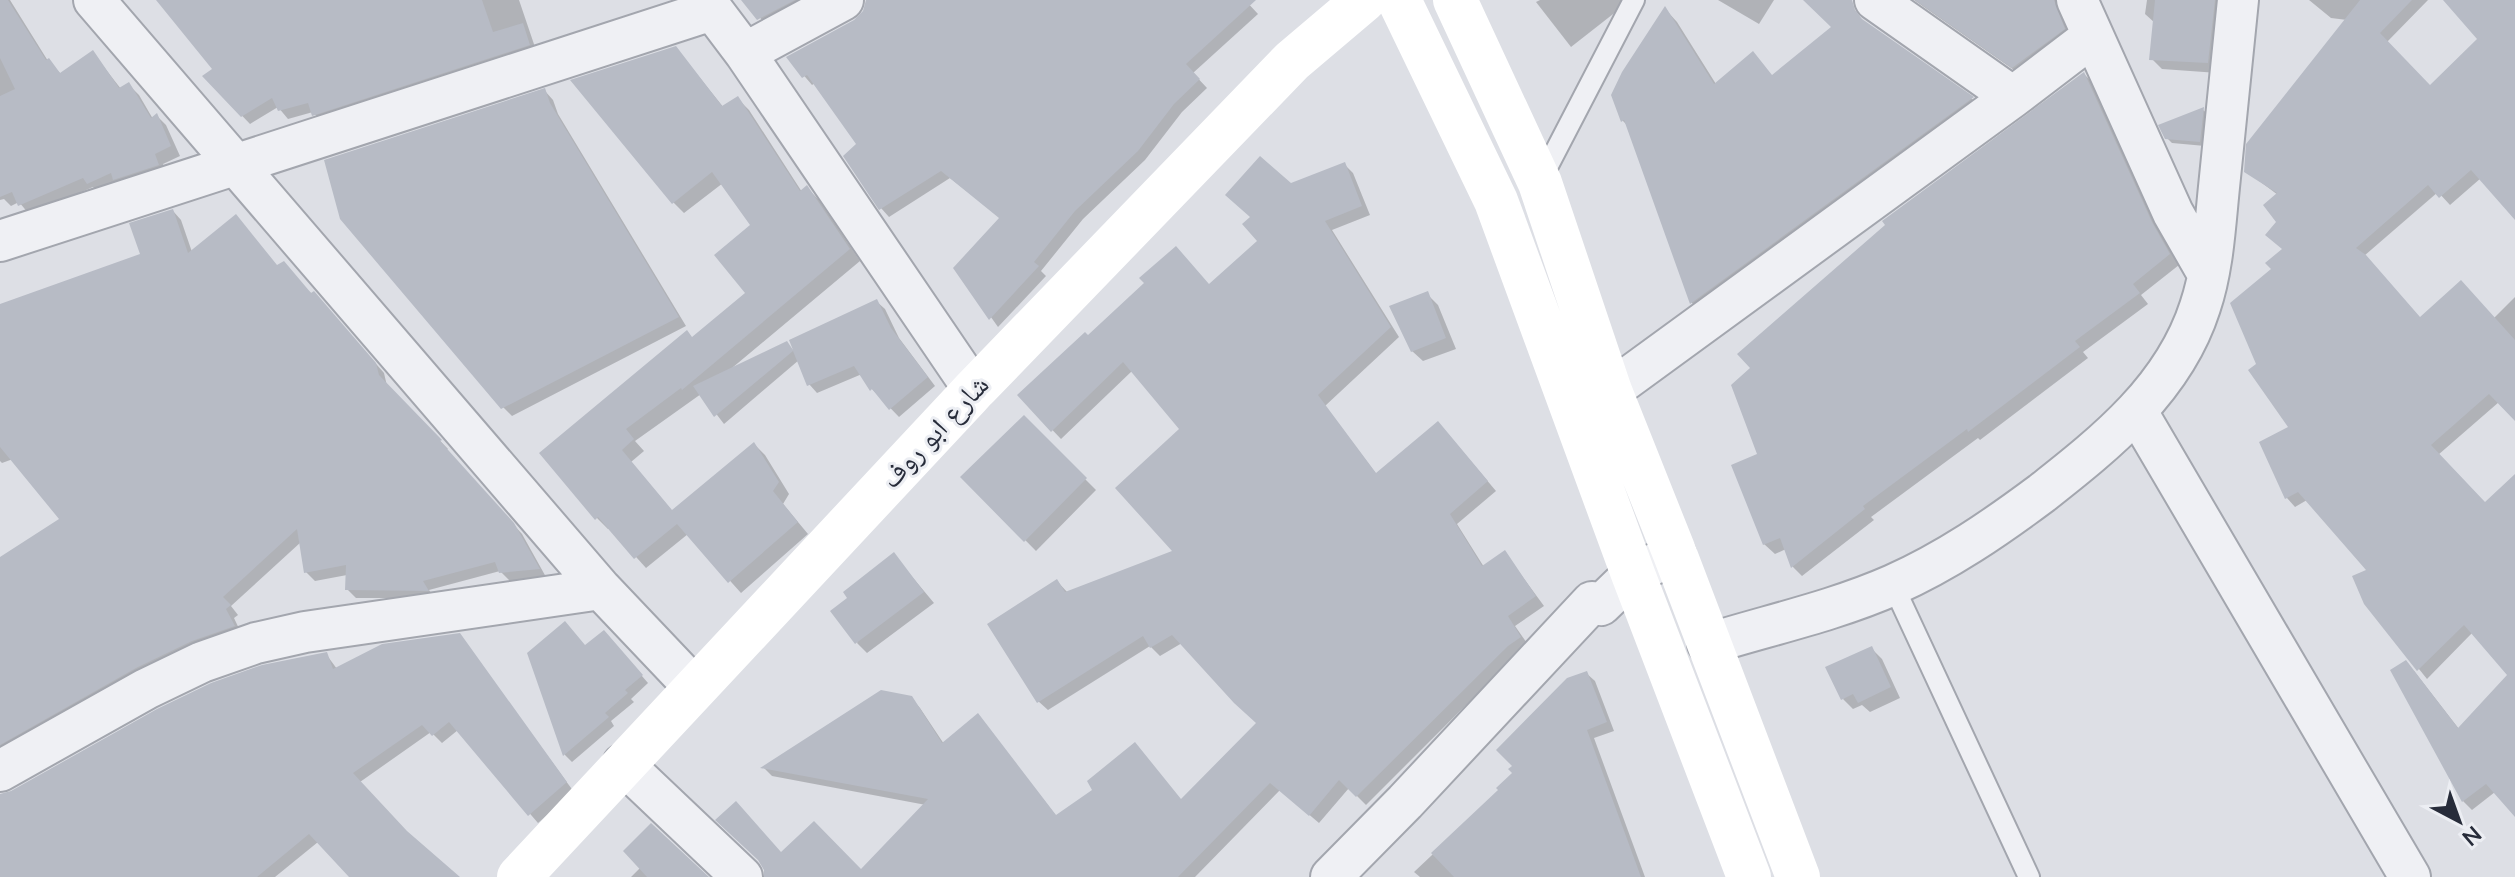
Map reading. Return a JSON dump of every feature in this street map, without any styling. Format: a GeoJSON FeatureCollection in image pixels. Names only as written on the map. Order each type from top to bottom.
{"type":"FeatureCollection","features":[{"type":"Feature","properties":{"kind":"main road","name":"شارع ابو روف"},"geometry":{"type":"LineString","coordinates":[[519,877],[974,390],[1292,61],[1364,0]]}},
{"type":"Feature","properties":{"kind":"main road"},"geometry":{"type":"LineString","coordinates":[[1399,0],[1496,201],[1633,574],[1749,877]]}},
{"type":"Feature","properties":{"kind":"main road"},"geometry":{"type":"LineString","coordinates":[[1455,0],[1540,183],[1610,391],[1798,877]]}},
{"type":"Feature","properties":{"kind":"street"},"geometry":{"type":"LineString","coordinates":[[94,0],[601,589],[694,687]]}},
{"type":"Feature","properties":{"kind":"street"},"geometry":{"type":"LineString","coordinates":[[745,53],[843,0]]}},
{"type":"Feature","properties":{"kind":"street"},"geometry":{"type":"LineString","coordinates":[[1875,0],[2013,97]]}},
{"type":"Feature","properties":{"kind":"street"},"geometry":{"type":"LineString","coordinates":[[2077,0],[2173,213],[2208,274]]}},
{"type":"Feature","properties":{"kind":"street"},"geometry":{"type":"LineString","coordinates":[[1708,644],[1857,600],[1937,563],[1996,527],[2082,462],[2137,412],[2185,345],[2201,305],[2208,274],[2238,0]]}},
{"type":"Feature","properties":{"kind":"street"},"geometry":{"type":"LineString","coordinates":[[0,241],[236,165],[708,5],[745,53],[974,390]]}},
{"type":"Feature","properties":{"kind":"street"},"geometry":{"type":"LineString","coordinates":[[1610,391],[2093,36]]}},
{"type":"Feature","properties":{"kind":"street"},"geometry":{"type":"LineString","coordinates":[[2137,412],[2410,877]]}},
{"type":"Feature","properties":{"kind":"street"},"geometry":{"type":"LineString","coordinates":[[1331,877],[1592,602],[1601,605],[1633,574],[1675,554]]}},
{"type":"Feature","properties":{"kind":"street"},"geometry":{"type":"LineString","coordinates":[[0,771],[146,689],[202,662],[256,643],[305,632],[601,589]]}},
{"type":"Feature","properties":{"kind":"street"},"geometry":{"type":"LineString","coordinates":[[623,764],[742,877]]}},
{"type":"Feature","properties":{"kind":"lane"},"geometry":{"type":"LineString","coordinates":[[1540,183],[1634,0]]}},
{"type":"Feature","properties":{"kind":"lane"},"geometry":{"type":"LineString","coordinates":[[1893,585],[2029,877]]}},
{"type":"Feature","properties":{"kind":"building"},"geometry":{"type":"Polygon","coordinates":[[[0,0],[8,0],[46,60],[49,58],[60,73],[93,50],[119,88],[129,82],[151,118],[157,113],[171,146],[155,154],[159,165],[113,180],[111,173],[87,184],[83,178],[18,206],[12,192],[0,197],[0,96],[15,89],[0,58],[0,0]]]}},
{"type":"Feature","properties":{"kind":"building"},"geometry":{"type":"Polygon","coordinates":[[[156,0],[482,0],[493,32],[523,23],[530,45],[312,116],[308,103],[278,111],[272,98],[241,117],[202,76],[212,69],[156,0]]]}},
{"type":"Feature","properties":{"kind":"building"},"geometry":{"type":"Polygon","coordinates":[[[741,0],[795,0],[757,20],[741,0]]]}},
{"type":"Feature","properties":{"kind":"building"},"geometry":{"type":"Polygon","coordinates":[[[866,0],[1256,0],[1186,64],[1200,79],[1174,104],[1138,151],[1075,211],[1034,262],[1039,266],[989,320],[953,268],[999,218],[941,171],[879,210],[843,156],[856,144],[807,75],[802,78],[786,57],[854,20],[863,11],[866,0]]]}},
{"type":"Feature","properties":{"kind":"building"},"geometry":{"type":"Polygon","coordinates":[[[1803,0],[1852,0],[1862,19],[1974,97],[1690,304],[1624,120],[1621,122],[1611,95],[1622,72],[1665,6],[1714,84],[1753,51],[1772,75],[1831,27],[1803,0]]]}},
{"type":"Feature","properties":{"kind":"building"},"geometry":{"type":"Polygon","coordinates":[[[1915,0],[2054,0],[2065,29],[2012,68],[1915,0]]]}},
{"type":"Feature","properties":{"kind":"building"},"geometry":{"type":"Polygon","coordinates":[[[2155,0],[2215,0],[2208,63],[2149,60],[2155,0]]]}},
{"type":"Feature","properties":{"kind":"building"},"geometry":{"type":"Polygon","coordinates":[[[2360,0],[2412,0],[2380,33],[2430,85],[2477,39],[2443,0],[2515,0],[2515,220],[2471,170],[2439,198],[2428,185],[2356,248],[2366,255],[2420,317],[2461,280],[2515,340],[2515,421],[2489,394],[2431,445],[2485,502],[2515,474],[2515,817],[2486,784],[2462,802],[2390,670],[2406,660],[2458,728],[2507,675],[2464,625],[2417,671],[2364,604],[2352,576],[2366,570],[2298,492],[2285,499],[2259,442],[2288,427],[2248,370],[2256,364],[2230,303],[2271,269],[2265,263],[2282,249],[2265,235],[2276,222],[2263,205],[2277,193],[2244,172],[2246,144],[2360,0]]]}},
{"type":"Feature","properties":{"kind":"building"},"geometry":{"type":"Polygon","coordinates":[[[676,46],[722,106],[738,96],[800,191],[807,185],[850,249],[682,390],[626,429],[634,439],[622,450],[672,510],[754,442],[779,482],[773,491],[798,522],[728,583],[677,524],[634,559],[598,517],[595,520],[539,453],[687,330],[692,337],[745,293],[714,255],[750,225],[712,172],[672,204],[570,80],[676,46]]]}},
{"type":"Feature","properties":{"kind":"building"},"geometry":{"type":"Polygon","coordinates":[[[2084,72],[2152,222],[2170,254],[2133,284],[2140,293],[2075,341],[2080,347],[1863,506],[1865,509],[1791,568],[1780,538],[1763,545],[1731,465],[1757,454],[1731,385],[1750,368],[1737,354],[1885,225],[1882,221],[2084,72]]]}},
{"type":"Feature","properties":{"kind":"building"},"geometry":{"type":"Polygon","coordinates":[[[545,88],[550,103],[679,317],[501,409],[340,219],[324,160],[545,88]]]}},
{"type":"Feature","properties":{"kind":"building"},"geometry":{"type":"Polygon","coordinates":[[[2204,107],[2200,142],[2165,139],[2158,125],[2204,107]]]}},
{"type":"Feature","properties":{"kind":"building"},"geometry":{"type":"Polygon","coordinates":[[[1260,156],[1291,183],[1345,162],[1362,206],[1325,221],[1391,327],[1318,395],[1376,473],[1438,421],[1488,481],[1450,514],[1482,566],[1505,550],[1536,596],[1508,616],[1521,637],[1508,646],[1356,797],[1339,780],[1309,816],[1270,783],[1178,877],[764,877],[758,860],[715,820],[736,801],[781,852],[814,821],[861,869],[928,799],[760,768],[881,690],[912,696],[942,743],[978,713],[1056,815],[1092,790],[1087,781],[1135,742],[1181,799],[1256,723],[1172,635],[1150,648],[1143,636],[1037,703],[987,624],[1057,579],[1065,592],[1172,551],[1115,488],[1179,429],[1123,362],[1051,432],[1017,395],[1144,283],[1139,278],[1176,246],[1209,284],[1257,241],[1242,224],[1250,217],[1225,195],[1260,156]]]}},
{"type":"Feature","properties":{"kind":"building"},"geometry":{"type":"Polygon","coordinates":[[[173,209],[188,253],[236,214],[277,265],[284,261],[376,363],[379,375],[442,440],[514,523],[540,569],[499,573],[495,562],[423,581],[429,591],[345,590],[346,565],[304,573],[297,529],[223,597],[231,605],[226,609],[235,626],[192,641],[136,668],[0,745],[0,557],[59,519],[0,447],[0,304],[140,254],[129,223],[173,209]]]}},
{"type":"Feature","properties":{"kind":"building"},"geometry":{"type":"Polygon","coordinates":[[[1428,291],[1446,338],[1411,352],[1389,306],[1428,291]]]}},
{"type":"Feature","properties":{"kind":"building"},"geometry":{"type":"Polygon","coordinates":[[[877,299],[891,328],[928,377],[889,410],[872,389],[870,391],[854,366],[807,386],[793,351],[714,417],[693,386],[787,341],[793,350],[789,340],[877,299]]]}},
{"type":"Feature","properties":{"kind":"building"},"geometry":{"type":"Polygon","coordinates":[[[1024,415],[1087,478],[1024,542],[960,477],[1024,415]]]}},
{"type":"Feature","properties":{"kind":"building"},"geometry":{"type":"Polygon","coordinates":[[[894,552],[924,592],[855,644],[830,611],[847,598],[843,592],[894,552]]]}},
{"type":"Feature","properties":{"kind":"building"},"geometry":{"type":"Polygon","coordinates":[[[565,621],[585,645],[604,630],[643,675],[605,713],[609,717],[563,756],[527,653],[565,621]]]}},
{"type":"Feature","properties":{"kind":"building"},"geometry":{"type":"Polygon","coordinates":[[[460,633],[567,782],[528,816],[449,722],[432,736],[422,725],[353,773],[407,831],[460,877],[349,877],[309,834],[257,877],[0,877],[0,794],[11,791],[157,709],[211,683],[262,665],[327,652],[333,669],[382,644],[460,633]]]}},
{"type":"Feature","properties":{"kind":"building"},"geometry":{"type":"Polygon","coordinates":[[[1872,646],[1891,687],[1858,703],[1853,694],[1841,700],[1825,667],[1872,646]]]}},
{"type":"Feature","properties":{"kind":"building"},"geometry":{"type":"Polygon","coordinates":[[[1587,671],[1607,722],[1587,730],[1641,877],[1454,877],[1431,853],[1512,773],[1508,769],[1512,766],[1496,750],[1567,678],[1587,671]]]}},
{"type":"Feature","properties":{"kind":"building"},"geometry":{"type":"Polygon","coordinates":[[[651,823],[709,877],[647,877],[623,851],[651,823]]]}}]}
